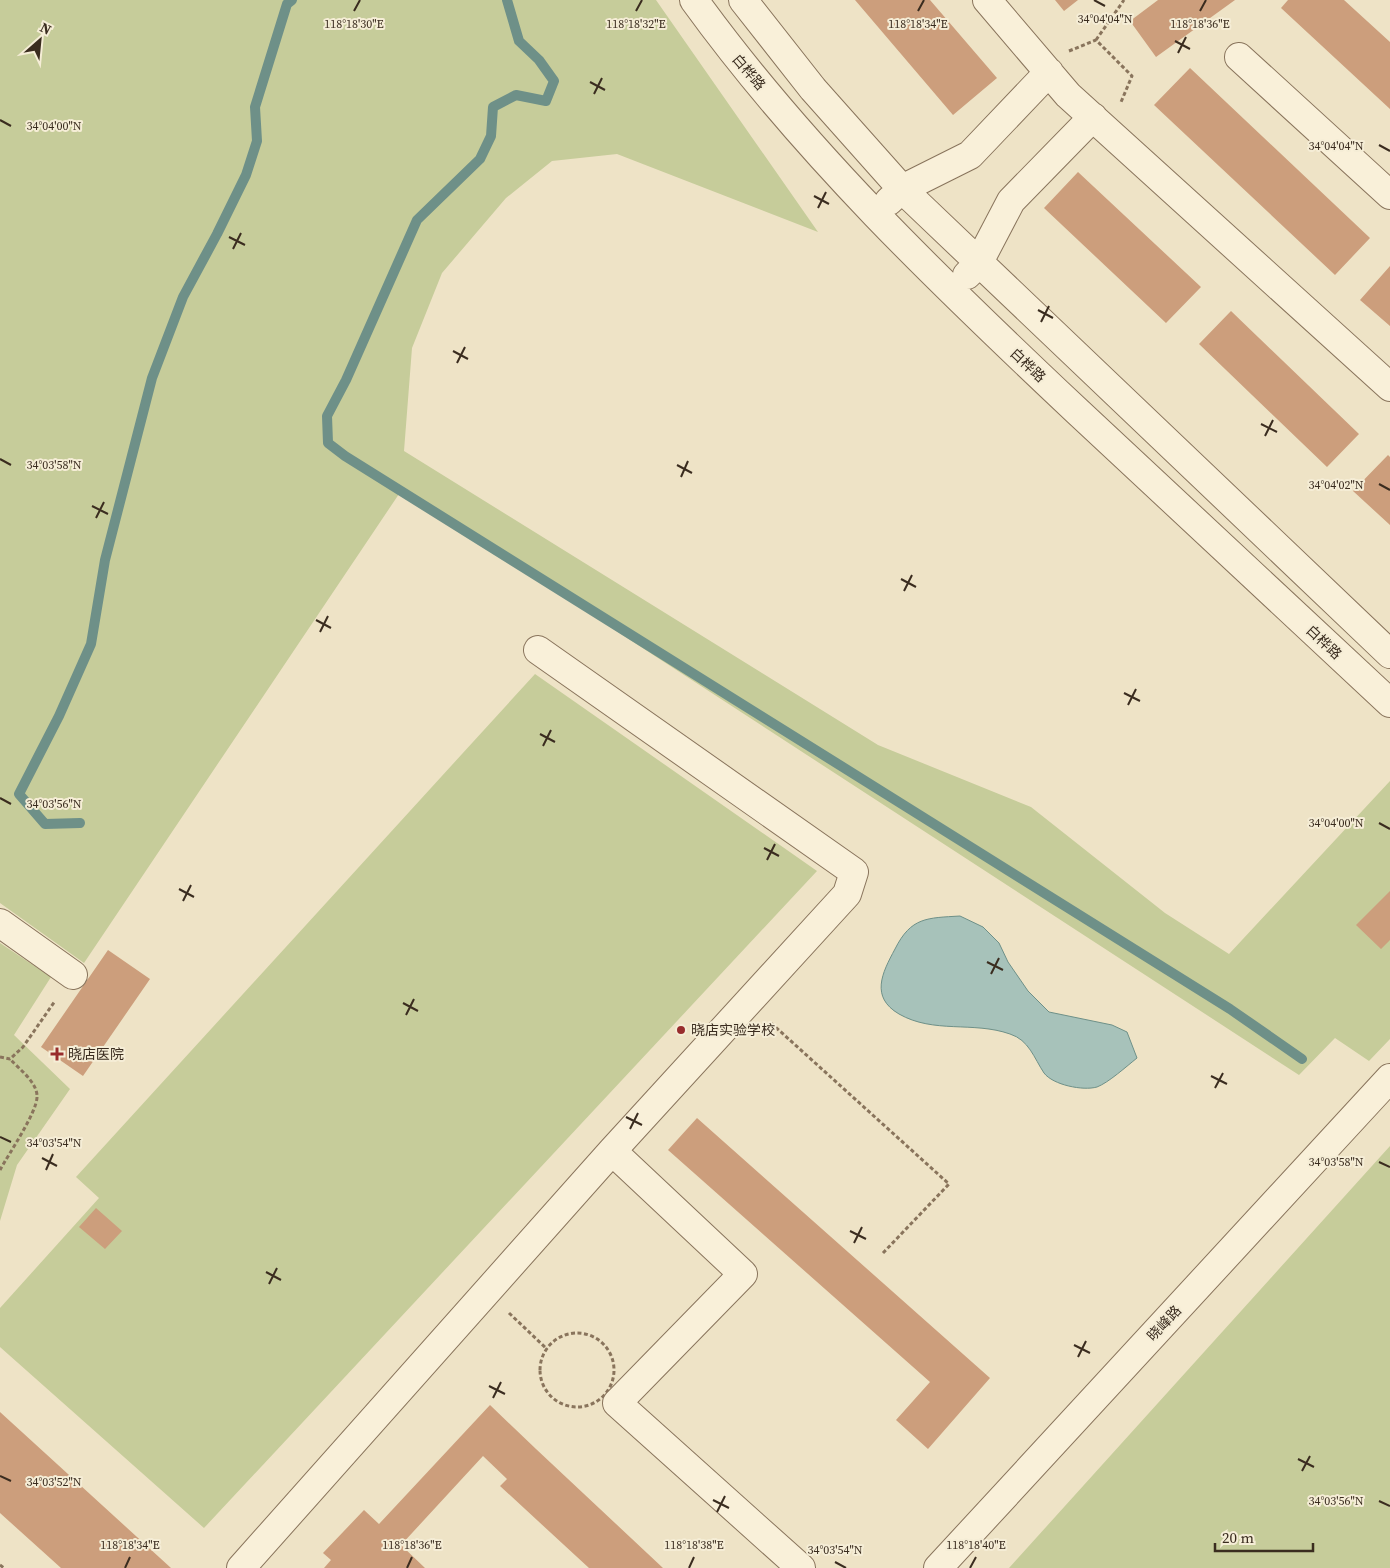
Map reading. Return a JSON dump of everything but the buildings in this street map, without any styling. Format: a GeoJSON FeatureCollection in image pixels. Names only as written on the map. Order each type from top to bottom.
{"type":"FeatureCollection","features":[{"type":"Feature","properties":{"kind":"street","name":"白桦路"},"geometry":{"type":"LineString","coordinates":[[694,0],[734,55],[875,215],[1390,703]]}},
{"type":"Feature","properties":{"kind":"street"},"geometry":{"type":"LineString","coordinates":[[743,0],[813,89],[902,189],[978,264],[1390,654]]}},
{"type":"Feature","properties":{"kind":"street"},"geometry":{"type":"LineString","coordinates":[[987,0],[1068,95],[1390,387]]}},
{"type":"Feature","properties":{"kind":"street"},"geometry":{"type":"LineString","coordinates":[[1239,57],[1390,195]]}},
{"type":"Feature","properties":{"kind":"street"},"geometry":{"type":"LineString","coordinates":[[875,215],[902,189],[970,156],[1045,67]]}},
{"type":"Feature","properties":{"kind":"street"},"geometry":{"type":"LineString","coordinates":[[952,290],[978,264],[1011,201],[1100,124]]}},
{"type":"Feature","properties":{"kind":"street"},"geometry":{"type":"LineString","coordinates":[[241,1568],[612,1151],[847,894],[854,872],[538,650]]}},
{"type":"Feature","properties":{"kind":"street"},"geometry":{"type":"LineString","coordinates":[[0,923],[73,975]]}},
{"type":"Feature","properties":{"kind":"street","name":"晓峰路"},"geometry":{"type":"LineString","coordinates":[[938,1568],[1390,1078]]}},
{"type":"Feature","properties":{"kind":"street"},"geometry":{"type":"LineString","coordinates":[[612,1151],[743,1274],[617,1403],[801,1568]]}},
{"type":"Feature","properties":{"kind":"path"},"geometry":{"type":"LineString","coordinates":[[1045,67],[1096,40],[1124,0]]}},
{"type":"Feature","properties":{"kind":"path"},"geometry":{"type":"LineString","coordinates":[[1096,40],[1132,76],[1100,124]]}},
{"type":"Feature","properties":{"kind":"path"},"geometry":{"type":"LineString","coordinates":[[10,1059],[23,1047],[73,975]]}},
{"type":"Feature","properties":{"kind":"path"},"geometry":{"type":"LineString","coordinates":[[749,1002],[949,1184],[883,1253]]}},
{"type":"Feature","properties":{"kind":"path"},"geometry":{"type":"LineString","coordinates":[[0,1057],[10,1059],[32,1082],[38,1096],[33,1112],[0,1170]]}},
{"type":"Feature","properties":{"kind":"path"},"geometry":{"type":"LineString","coordinates":[[487,1292],[547,1349]]}},
{"type":"Feature","properties":{"kind":"path"},"geometry":{"type":"LineString","coordinates":[[568,1334],[592,1337],[602,1343],[610,1352],[614,1363],[613,1380],[605,1396],[595,1403],[579,1407],[560,1404],[550,1396],[540,1373],[542,1360],[547,1349],[556,1340],[568,1334]]}},
{"type":"Feature","properties":{"kind":"path"},"geometry":{"type":"LineString","coordinates":[[0,1565],[4,1568]]}},
{"type":"Feature","properties":{"kind":"green space"},"geometry":{"type":"Polygon","coordinates":[[[0,0],[656,0],[818,232],[617,154],[552,161],[506,198],[442,273],[412,348],[404,451],[878,745],[1031,807],[1165,913],[1229,954],[1390,781],[1390,1039],[1369,1061],[1335,1038],[1299,1075],[401,491],[84,963],[0,903],[0,0]]]}},
{"type":"Feature","properties":{"kind":"green space"},"geometry":{"type":"Polygon","coordinates":[[[535,674],[817,871],[204,1528],[0,1347],[0,1308],[99,1198],[76,1177],[535,674]]]}},
{"type":"Feature","properties":{"kind":"green space"},"geometry":{"type":"Polygon","coordinates":[[[0,943],[51,977],[14,1035],[70,1089],[17,1165],[0,1221],[0,943]]]}},
{"type":"Feature","properties":{"kind":"green space"},"geometry":{"type":"Polygon","coordinates":[[[1390,1146],[1390,1568],[1009,1568],[1390,1146]]]}},
{"type":"Feature","properties":{"kind":"water"},"geometry":{"type":"Polygon","coordinates":[[[960,916],[983,927],[999,943],[1008,962],[1028,991],[1049,1012],[1112,1025],[1127,1032],[1137,1058],[1112,1078],[1097,1087],[1069,1086],[1048,1077],[1026,1045],[1017,1037],[996,1030],[982,1028],[926,1024],[899,1014],[890,1007],[884,1000],[881,984],[886,967],[901,938],[921,921],[960,916]]]}},
{"type":"Feature","properties":{"kind":"waterway"},"geometry":{"type":"LineString","coordinates":[[80,823],[45,824],[19,794],[59,716],[91,644],[105,560],[152,378],[183,297],[246,175],[257,141],[255,107],[287,4],[292,0]]}},
{"type":"Feature","properties":{"kind":"waterway"},"geometry":{"type":"LineString","coordinates":[[507,0],[519,41],[539,60],[554,81],[546,101],[516,95],[493,107],[491,136],[480,159],[417,220],[346,380],[327,416],[328,443],[345,456],[1230,1009],[1302,1059]]}},
{"type":"Feature","properties":{"kind":"place","name":"晓店实验学校"},"geometry":{"type":"Point","coordinates":[681,1030]}},
{"type":"Feature","properties":{"kind":"place","name":"晓店医院"},"geometry":{"type":"Point","coordinates":[57,1054]}}]}
